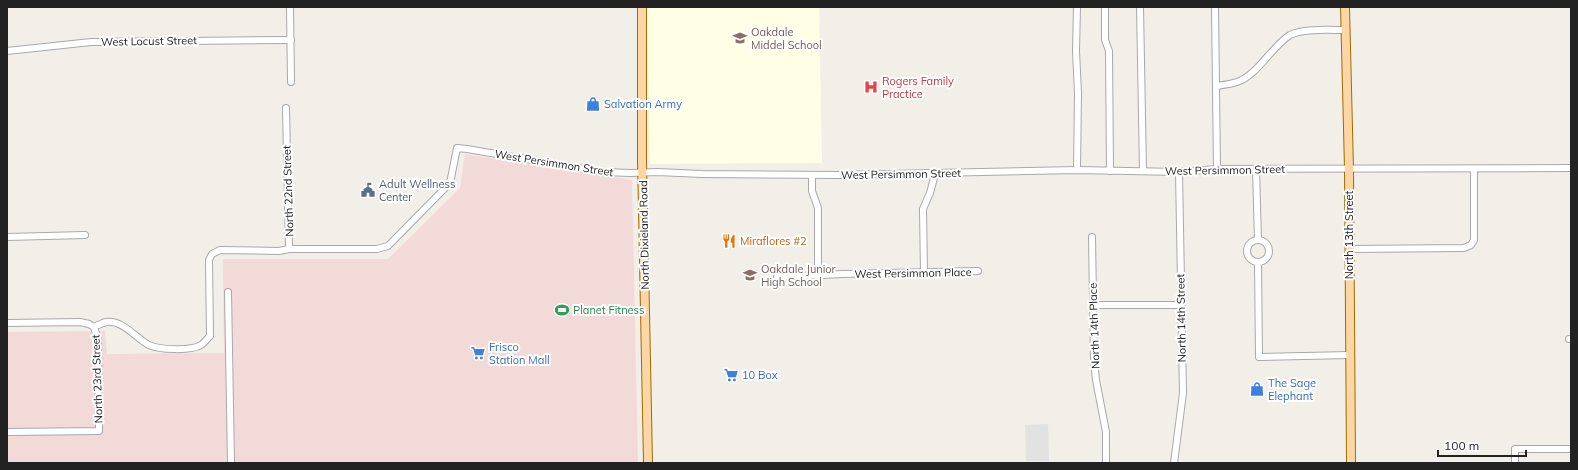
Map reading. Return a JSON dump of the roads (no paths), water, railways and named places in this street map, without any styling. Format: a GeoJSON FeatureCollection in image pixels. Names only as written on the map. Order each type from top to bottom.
{"type":"FeatureCollection","features":[{"type":"Feature","properties":{"kind":"main road","name":"North Dixieland Road"},"geometry":{"type":"LineString","coordinates":[[642,7],[642,173],[648,463]]}},
{"type":"Feature","properties":{"kind":"main road","name":"North 13th Street"},"geometry":{"type":"LineString","coordinates":[[1345,7],[1349,169],[1351,463]]}},
{"type":"Feature","properties":{"kind":"street"},"geometry":{"type":"LineString","coordinates":[[290,7],[291,82]]}},
{"type":"Feature","properties":{"kind":"street"},"geometry":{"type":"LineString","coordinates":[[1077,170],[1078,93],[1076,44],[1078,7]]}},
{"type":"Feature","properties":{"kind":"street"},"geometry":{"type":"LineString","coordinates":[[1105,7],[1106,40],[1109,51],[1110,171]]}},
{"type":"Feature","properties":{"kind":"street"},"geometry":{"type":"LineString","coordinates":[[1140,7],[1143,171]]}},
{"type":"Feature","properties":{"kind":"street"},"geometry":{"type":"LineString","coordinates":[[1215,7],[1217,169]]}},
{"type":"Feature","properties":{"kind":"street"},"geometry":{"type":"LineString","coordinates":[[1216,86],[1237,82],[1248,77],[1280,43],[1292,34],[1304,31],[1346,30]]}},
{"type":"Feature","properties":{"kind":"street","name":"West Locust Street"},"geometry":{"type":"LineString","coordinates":[[7,51],[91,42],[291,40]]}},
{"type":"Feature","properties":{"kind":"street","name":"North 22nd Street"},"geometry":{"type":"LineString","coordinates":[[94,327],[107,322],[117,324],[128,329],[150,346],[158,348],[187,349],[201,346],[210,336],[209,260],[212,254],[220,250],[280,251],[289,248],[286,108]]}},
{"type":"Feature","properties":{"kind":"street","name":"West Persimmon Street"},"geometry":{"type":"LineString","coordinates":[[289,248],[377,249],[388,246],[450,183],[457,148],[603,172],[642,173],[812,175],[935,174],[1077,170],[1179,172],[1217,169],[1571,168]]}},
{"type":"Feature","properties":{"kind":"street"},"geometry":{"type":"LineString","coordinates":[[1256,169],[1258,240]]}},
{"type":"Feature","properties":{"kind":"street"},"geometry":{"type":"LineString","coordinates":[[1349,249],[1464,248],[1471,245],[1474,240],[1474,169]]}},
{"type":"Feature","properties":{"kind":"street","name":"North 14th Street"},"geometry":{"type":"LineString","coordinates":[[1174,463],[1183,393],[1179,172]]}},
{"type":"Feature","properties":{"kind":"street"},"geometry":{"type":"LineString","coordinates":[[924,273],[923,209],[930,193],[935,174]]}},
{"type":"Feature","properties":{"kind":"street"},"geometry":{"type":"LineString","coordinates":[[812,175],[812,191],[818,208],[818,276]]}},
{"type":"Feature","properties":{"kind":"street"},"geometry":{"type":"LineString","coordinates":[[7,237],[85,235]]}},
{"type":"Feature","properties":{"kind":"street","name":"North 14th Place"},"geometry":{"type":"LineString","coordinates":[[1092,236],[1094,360],[1096,380],[1106,432],[1106,463]]}},
{"type":"Feature","properties":{"kind":"street"},"geometry":{"type":"LineString","coordinates":[[1258,240],[1266,243],[1269,250],[1266,260],[1258,263],[1249,258],[1247,251],[1249,244],[1258,240]]}},
{"type":"Feature","properties":{"kind":"street"},"geometry":{"type":"LineString","coordinates":[[1258,263],[1259,357],[1350,355]]}},
{"type":"Feature","properties":{"kind":"street","name":"West Persimmon Place"},"geometry":{"type":"LineString","coordinates":[[777,277],[978,271]]}},
{"type":"Feature","properties":{"kind":"street"},"geometry":{"type":"LineString","coordinates":[[228,292],[231,463]]}},
{"type":"Feature","properties":{"kind":"street"},"geometry":{"type":"LineString","coordinates":[[1093,305],[1181,305]]}},
{"type":"Feature","properties":{"kind":"street"},"geometry":{"type":"LineString","coordinates":[[7,323],[80,322],[94,327]]}},
{"type":"Feature","properties":{"kind":"street","name":"North 23rd Street"},"geometry":{"type":"LineString","coordinates":[[7,432],[99,431],[98,340],[94,327]]}},
{"type":"Feature","properties":{"kind":"street"},"geometry":{"type":"LineString","coordinates":[[1515,463],[1515,449],[1568,449]]}},
{"type":"Feature","properties":{"kind":"place","name":"Oakdale Middel School"},"geometry":{"type":"Point","coordinates":[740,38]}},
{"type":"Feature","properties":{"kind":"place","name":"Rogers Family Practice"},"geometry":{"type":"Point","coordinates":[871,87]}},
{"type":"Feature","properties":{"kind":"place","name":"Salvation Army"},"geometry":{"type":"Point","coordinates":[593,104]}},
{"type":"Feature","properties":{"kind":"place","name":"Adult Wellness Center"},"geometry":{"type":"Point","coordinates":[368,190]}},
{"type":"Feature","properties":{"kind":"place","name":"Miraflores #2"},"geometry":{"type":"Point","coordinates":[729,241]}},
{"type":"Feature","properties":{"kind":"place","name":"Oakdale Junior High School"},"geometry":{"type":"Point","coordinates":[750,275]}},
{"type":"Feature","properties":{"kind":"place","name":"Planet Fitness"},"geometry":{"type":"Point","coordinates":[562,310]}},
{"type":"Feature","properties":{"kind":"place","name":"Frisco Station Mall"},"geometry":{"type":"Point","coordinates":[478,353]}},
{"type":"Feature","properties":{"kind":"place","name":"10 Box"},"geometry":{"type":"Point","coordinates":[731,375]}},
{"type":"Feature","properties":{"kind":"place","name":"The Sage Elephant"},"geometry":{"type":"Point","coordinates":[1257,389]}}]}
